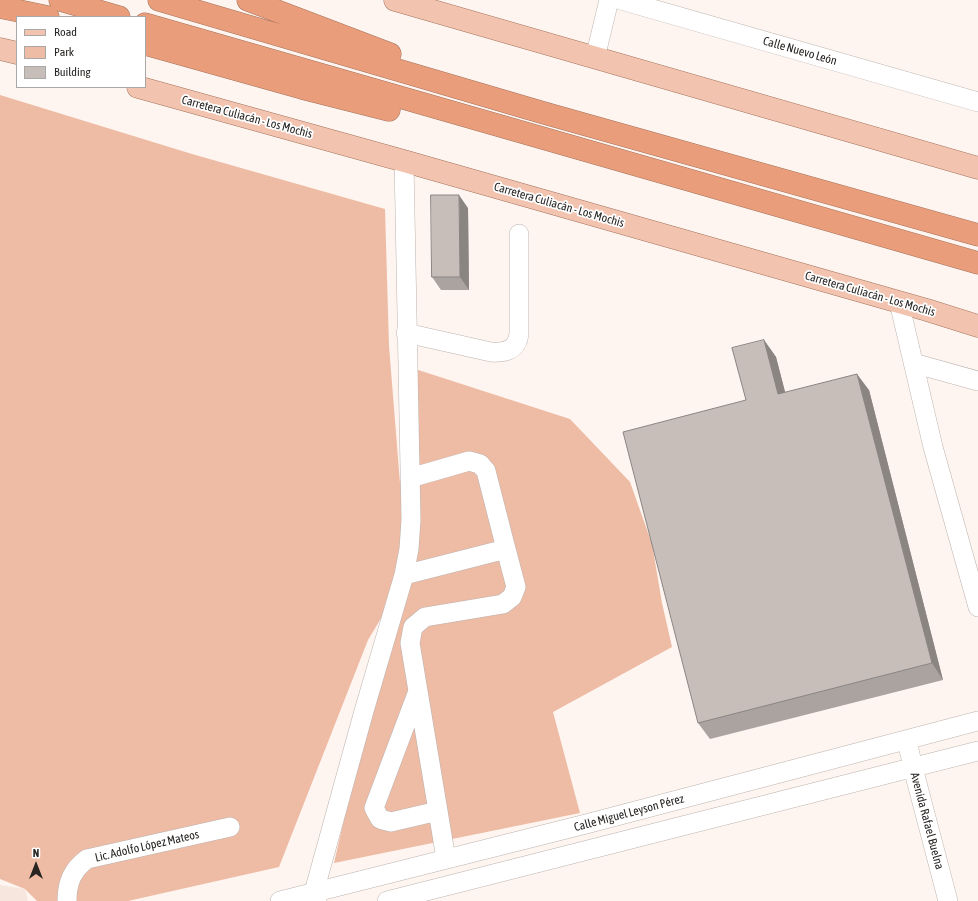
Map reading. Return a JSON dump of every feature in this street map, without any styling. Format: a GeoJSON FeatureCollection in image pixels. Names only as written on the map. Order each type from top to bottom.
{"type":"FeatureCollection","features":[{"type":"Feature","properties":{"kind":"highway"},"geometry":{"type":"LineString","coordinates":[[60,0],[116,16]]}},
{"type":"Feature","properties":{"kind":"highway"},"geometry":{"type":"LineString","coordinates":[[159,0],[544,114],[978,235]]}},
{"type":"Feature","properties":{"kind":"highway"},"geometry":{"type":"LineString","coordinates":[[248,0],[544,114]]}},
{"type":"Feature","properties":{"kind":"highway"},"geometry":{"type":"LineString","coordinates":[[0,7],[43,16]]}},
{"type":"Feature","properties":{"kind":"highway"},"geometry":{"type":"LineString","coordinates":[[146,24],[978,263]]}},
{"type":"Feature","properties":{"kind":"highway"},"geometry":{"type":"LineString","coordinates":[[146,44],[302,88],[392,110],[541,138]]}},
{"type":"Feature","properties":{"kind":"main road"},"geometry":{"type":"LineString","coordinates":[[395,0],[978,168]]}},
{"type":"Feature","properties":{"kind":"main road"},"geometry":{"type":"LineString","coordinates":[[0,49],[16,53]]}},
{"type":"Feature","properties":{"kind":"main road","name":"Carretera Culiacán - Los Mochis"},"geometry":{"type":"LineString","coordinates":[[142,88],[404,161],[899,302],[978,326]]}},
{"type":"Feature","properties":{"kind":"street"},"geometry":{"type":"LineString","coordinates":[[595,58],[609,0]]}},
{"type":"Feature","properties":{"kind":"street","name":"Calle Nuevo León"},"geometry":{"type":"LineString","coordinates":[[621,0],[978,102]]}},
{"type":"Feature","properties":{"kind":"street"},"geometry":{"type":"LineString","coordinates":[[316,897],[364,711],[404,575],[409,549],[411,520],[406,333],[404,161]]}},
{"type":"Feature","properties":{"kind":"street"},"geometry":{"type":"LineString","coordinates":[[406,333],[499,353],[516,346],[519,334],[519,234]]}},
{"type":"Feature","properties":{"kind":"street"},"geometry":{"type":"LineString","coordinates":[[899,302],[933,447],[978,607]]}},
{"type":"Feature","properties":{"kind":"street"},"geometry":{"type":"LineString","coordinates":[[913,363],[978,381]]}},
{"type":"Feature","properties":{"kind":"street"},"geometry":{"type":"LineString","coordinates":[[410,478],[469,461],[480,464],[486,471],[516,587],[512,597],[503,604],[425,617],[413,627],[410,642],[446,859]]}},
{"type":"Feature","properties":{"kind":"street"},"geometry":{"type":"LineString","coordinates":[[404,575],[506,550]]}},
{"type":"Feature","properties":{"kind":"street"},"geometry":{"type":"LineString","coordinates":[[418,689],[374,808],[380,819],[391,822],[438,811]]}},
{"type":"Feature","properties":{"kind":"street","name":"Calle Miguel Leyson Pérez"},"geometry":{"type":"LineString","coordinates":[[280,901],[316,897],[446,859],[586,824],[978,721]]}},
{"type":"Feature","properties":{"kind":"street","name":"Avenida Rafael Buelna"},"geometry":{"type":"LineString","coordinates":[[907,740],[948,901]]}},
{"type":"Feature","properties":{"kind":"street","name":"Calle Miguel Leyson Pérez"},"geometry":{"type":"LineString","coordinates":[[387,901],[913,768],[978,750]]}},
{"type":"Feature","properties":{"kind":"street","name":"Lic. Adolfo López Mateos"},"geometry":{"type":"LineString","coordinates":[[67,901],[67,894],[73,872],[87,859],[230,827]]}},
{"type":"Feature","properties":{"kind":"shaded area"},"geometry":{"type":"Polygon","coordinates":[[[0,885],[25,889],[28,901],[0,901],[0,885]]]}},
{"type":"Feature","properties":{"kind":"green space"},"geometry":{"type":"Polygon","coordinates":[[[0,95],[192,154],[385,209],[389,346],[400,483],[409,367],[570,419],[630,482],[652,544],[662,603],[672,647],[553,712],[580,813],[334,863],[381,659],[386,610],[368,640],[279,867],[128,901],[37,901],[25,889],[0,879],[0,95]]]}},
{"type":"Feature","properties":{"kind":"building"},"geometry":{"type":"Polygon","coordinates":[[[431,195],[459,195],[460,277],[432,277],[431,195]]]}},
{"type":"Feature","properties":{"kind":"building"},"geometry":{"type":"Polygon","coordinates":[[[764,340],[778,394],[857,374],[932,663],[698,723],[623,432],[746,400],[732,348],[764,340]]]}}]}
